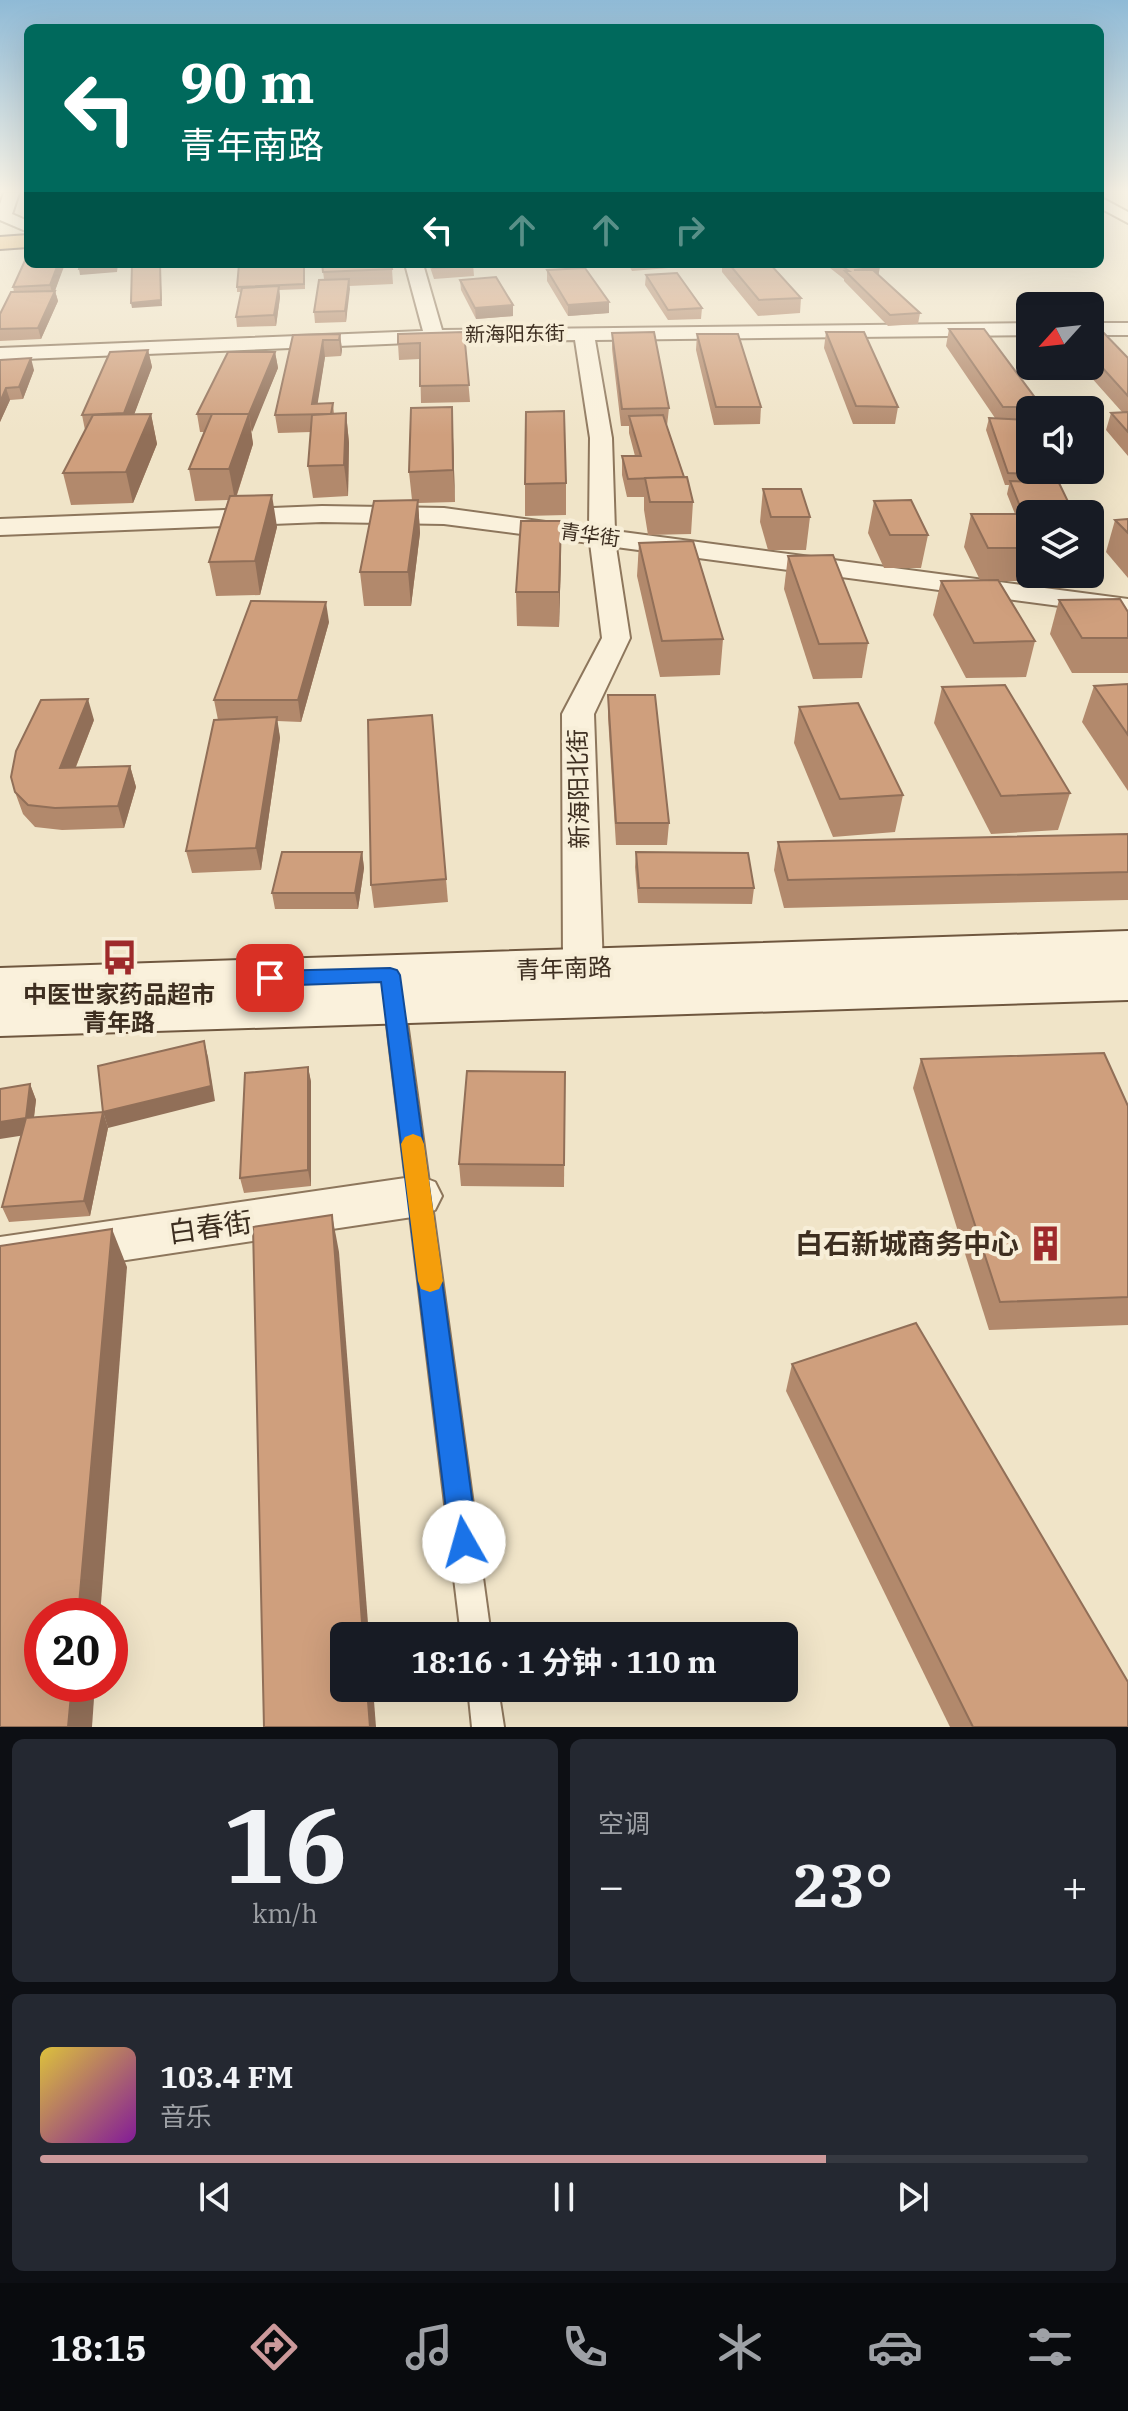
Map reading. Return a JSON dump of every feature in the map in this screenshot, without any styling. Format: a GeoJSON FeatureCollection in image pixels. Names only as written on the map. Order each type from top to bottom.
{"type":"FeatureCollection","features":[{"type":"Feature","properties":{"kind":"main road","name":"青年南路"},"geometry":{"type":"LineString","coordinates":[[0,1017],[393,990],[583,968],[1128,948]]}},
{"type":"Feature","properties":{"kind":"main road","name":"青年南路"},"geometry":{"type":"LineString","coordinates":[[0,986],[393,990],[1128,982]]}},
{"type":"Feature","properties":{"kind":"street"},"geometry":{"type":"LineString","coordinates":[[417,274],[434,336]]}},
{"type":"Feature","properties":{"kind":"street","name":"新海阳东街"},"geometry":{"type":"LineString","coordinates":[[0,354],[434,336],[1016,329]]}},
{"type":"Feature","properties":{"kind":"street"},"geometry":{"type":"LineString","coordinates":[[1104,329],[1128,329]]}},
{"type":"Feature","properties":{"kind":"street","name":"新海阳北街"},"geometry":{"type":"LineString","coordinates":[[583,968],[578,714],[616,638],[602,537],[601,438],[584,333]]}},
{"type":"Feature","properties":{"kind":"street","name":"青华街"},"geometry":{"type":"LineString","coordinates":[[0,527],[337,514],[444,516],[1128,607]]}},
{"type":"Feature","properties":{"kind":"street","name":"白春街"},"geometry":{"type":"LineString","coordinates":[[0,1258],[419,1196]]}},
{"type":"Feature","properties":{"kind":"lane"},"geometry":{"type":"LineString","coordinates":[[393,990],[474,1622]]}},
{"type":"Feature","properties":{"kind":"lane"},"geometry":{"type":"LineString","coordinates":[[485,1702],[488,1727]]}},
{"type":"Feature","properties":{"kind":"building"},"geometry":{"type":"Polygon","coordinates":[[[19,274],[54,274],[50,285],[13,287],[19,274]]]}},
{"type":"Feature","properties":{"kind":"building"},"geometry":{"type":"Polygon","coordinates":[[[132,274],[160,274],[161,300],[131,303],[132,274]]]}},
{"type":"Feature","properties":{"kind":"building"},"geometry":{"type":"Polygon","coordinates":[[[238,274],[304,274],[304,284],[237,287],[238,274]]]}},
{"type":"Feature","properties":{"kind":"building"},"geometry":{"type":"Polygon","coordinates":[[[549,274],[589,274],[609,302],[568,305],[549,274]]]}},
{"type":"Feature","properties":{"kind":"building"},"geometry":{"type":"Polygon","coordinates":[[[677,274],[702,308],[668,310],[646,275],[677,274]]]}},
{"type":"Feature","properties":{"kind":"building"},"geometry":{"type":"Polygon","coordinates":[[[737,274],[779,274],[801,298],[759,300],[737,274]]]}},
{"type":"Feature","properties":{"kind":"building"},"geometry":{"type":"Polygon","coordinates":[[[848,274],[877,274],[920,313],[890,315],[848,274]]]}},
{"type":"Feature","properties":{"kind":"building"},"geometry":{"type":"Polygon","coordinates":[[[496,277],[513,305],[475,308],[460,280],[496,277]]]}},
{"type":"Feature","properties":{"kind":"building"},"geometry":{"type":"Polygon","coordinates":[[[349,279],[345,311],[314,312],[319,280],[349,279]]]}},
{"type":"Feature","properties":{"kind":"building"},"geometry":{"type":"Polygon","coordinates":[[[279,286],[274,315],[236,317],[242,288],[279,286]]]}},
{"type":"Feature","properties":{"kind":"building"},"geometry":{"type":"Polygon","coordinates":[[[55,291],[38,328],[0,329],[0,314],[11,292],[55,291]]]}},
{"type":"Feature","properties":{"kind":"building"},"geometry":{"type":"Polygon","coordinates":[[[949,329],[984,329],[1016,372],[1016,380],[1022,380],[1034,396],[1016,396],[1016,407],[1003,407],[949,329]]]}},
{"type":"Feature","properties":{"kind":"building"},"geometry":{"type":"Polygon","coordinates":[[[464,332],[469,385],[420,386],[420,343],[398,344],[398,334],[464,332]]]}},
{"type":"Feature","properties":{"kind":"building"},"geometry":{"type":"Polygon","coordinates":[[[654,332],[669,408],[622,409],[612,333],[654,332]]]}},
{"type":"Feature","properties":{"kind":"building"},"geometry":{"type":"Polygon","coordinates":[[[826,332],[864,332],[898,407],[856,406],[826,332]]]}},
{"type":"Feature","properties":{"kind":"building"},"geometry":{"type":"Polygon","coordinates":[[[1104,333],[1128,358],[1128,396],[1104,369],[1104,333]]]}},
{"type":"Feature","properties":{"kind":"building"},"geometry":{"type":"Polygon","coordinates":[[[340,334],[339,340],[323,340],[312,404],[333,403],[331,414],[275,415],[293,335],[340,334]]]}},
{"type":"Feature","properties":{"kind":"building"},"geometry":{"type":"Polygon","coordinates":[[[697,334],[738,334],[761,407],[716,407],[697,334]]]}},
{"type":"Feature","properties":{"kind":"building"},"geometry":{"type":"Polygon","coordinates":[[[148,350],[124,413],[82,415],[110,352],[148,350]]]}},
{"type":"Feature","properties":{"kind":"building"},"geometry":{"type":"Polygon","coordinates":[[[228,352],[275,352],[249,414],[197,414],[228,352]]]}},
{"type":"Feature","properties":{"kind":"building"},"geometry":{"type":"Polygon","coordinates":[[[31,358],[19,387],[6,388],[0,402],[0,360],[31,358]]]}},
{"type":"Feature","properties":{"kind":"building"},"geometry":{"type":"Polygon","coordinates":[[[452,407],[453,470],[409,472],[411,408],[452,407]]]}},
{"type":"Feature","properties":{"kind":"building"},"geometry":{"type":"Polygon","coordinates":[[[564,411],[566,483],[525,484],[526,412],[564,411]]]}},
{"type":"Feature","properties":{"kind":"building"},"geometry":{"type":"Polygon","coordinates":[[[1128,412],[1128,432],[1111,413],[1128,412]]]}},
{"type":"Feature","properties":{"kind":"building"},"geometry":{"type":"Polygon","coordinates":[[[346,413],[344,465],[308,466],[312,415],[346,413]]]}},
{"type":"Feature","properties":{"kind":"building"},"geometry":{"type":"Polygon","coordinates":[[[151,414],[126,472],[63,473],[93,415],[151,414]]]}},
{"type":"Feature","properties":{"kind":"building"},"geometry":{"type":"Polygon","coordinates":[[[212,414],[249,414],[229,469],[189,469],[212,414]]]}},
{"type":"Feature","properties":{"kind":"building"},"geometry":{"type":"Polygon","coordinates":[[[663,415],[684,477],[628,479],[622,456],[641,456],[629,416],[663,415]]]}},
{"type":"Feature","properties":{"kind":"building"},"geometry":{"type":"Polygon","coordinates":[[[989,418],[1016,419],[1016,473],[1008,473],[989,418]]]}},
{"type":"Feature","properties":{"kind":"building"},"geometry":{"type":"Polygon","coordinates":[[[687,477],[693,502],[650,502],[645,478],[687,477]]]}},
{"type":"Feature","properties":{"kind":"building"},"geometry":{"type":"Polygon","coordinates":[[[1010,481],[1016,481],[1016,484],[1059,484],[1067,500],[1017,500],[1010,481]]]}},
{"type":"Feature","properties":{"kind":"building"},"geometry":{"type":"Polygon","coordinates":[[[763,489],[801,489],[810,517],[771,517],[763,489]]]}},
{"type":"Feature","properties":{"kind":"building"},"geometry":{"type":"Polygon","coordinates":[[[272,495],[255,561],[209,562],[230,496],[272,495]]]}},
{"type":"Feature","properties":{"kind":"building"},"geometry":{"type":"Polygon","coordinates":[[[418,500],[408,572],[360,572],[374,501],[418,500]]]}},
{"type":"Feature","properties":{"kind":"building"},"geometry":{"type":"Polygon","coordinates":[[[911,500],[928,535],[890,535],[874,501],[911,500]]]}},
{"type":"Feature","properties":{"kind":"building"},"geometry":{"type":"Polygon","coordinates":[[[971,514],[1016,514],[1016,548],[988,548],[971,514]]]}},
{"type":"Feature","properties":{"kind":"building"},"geometry":{"type":"Polygon","coordinates":[[[1128,519],[1128,533],[1115,520],[1128,519]]]}},
{"type":"Feature","properties":{"kind":"building"},"geometry":{"type":"Polygon","coordinates":[[[521,521],[561,521],[559,592],[516,592],[521,521]]]}},
{"type":"Feature","properties":{"kind":"building"},"geometry":{"type":"Polygon","coordinates":[[[693,541],[723,639],[662,641],[639,543],[693,541]]]}},
{"type":"Feature","properties":{"kind":"building"},"geometry":{"type":"Polygon","coordinates":[[[833,555],[868,643],[819,644],[788,556],[833,555]]]}},
{"type":"Feature","properties":{"kind":"building"},"geometry":{"type":"Polygon","coordinates":[[[998,580],[1035,641],[974,643],[941,581],[998,580]]]}},
{"type":"Feature","properties":{"kind":"building"},"geometry":{"type":"Polygon","coordinates":[[[1120,599],[1128,612],[1128,638],[1082,638],[1059,600],[1120,599]]]}},
{"type":"Feature","properties":{"kind":"building"},"geometry":{"type":"Polygon","coordinates":[[[251,601],[326,602],[298,700],[214,700],[251,601]]]}},
{"type":"Feature","properties":{"kind":"building"},"geometry":{"type":"Polygon","coordinates":[[[1128,684],[1128,735],[1094,686],[1128,684]]]}},
{"type":"Feature","properties":{"kind":"building"},"geometry":{"type":"Polygon","coordinates":[[[1005,685],[1070,793],[1001,796],[942,687],[1005,685]]]}},
{"type":"Feature","properties":{"kind":"building"},"geometry":{"type":"Polygon","coordinates":[[[608,695],[655,695],[669,823],[616,823],[608,695]]]}},
{"type":"Feature","properties":{"kind":"building"},"geometry":{"type":"Polygon","coordinates":[[[88,699],[60,768],[130,766],[118,806],[55,808],[28,805],[15,792],[11,777],[16,751],[41,700],[88,699]]]}},
{"type":"Feature","properties":{"kind":"building"},"geometry":{"type":"Polygon","coordinates":[[[858,703],[903,795],[840,799],[799,707],[858,703]]]}},
{"type":"Feature","properties":{"kind":"building"},"geometry":{"type":"Polygon","coordinates":[[[432,715],[446,879],[371,885],[368,720],[432,715]]]}},
{"type":"Feature","properties":{"kind":"building"},"geometry":{"type":"Polygon","coordinates":[[[277,717],[256,848],[186,851],[214,720],[277,717]]]}},
{"type":"Feature","properties":{"kind":"building"},"geometry":{"type":"Polygon","coordinates":[[[1128,834],[1128,872],[788,880],[778,842],[1128,834]]]}},
{"type":"Feature","properties":{"kind":"building"},"geometry":{"type":"Polygon","coordinates":[[[282,852],[362,852],[355,893],[272,893],[282,852]]]}},
{"type":"Feature","properties":{"kind":"building"},"geometry":{"type":"Polygon","coordinates":[[[636,852],[748,853],[754,888],[639,888],[636,852]]]}},
{"type":"Feature","properties":{"kind":"building"},"geometry":{"type":"Polygon","coordinates":[[[204,1041],[211,1086],[103,1112],[98,1066],[204,1041]]]}},
{"type":"Feature","properties":{"kind":"building","name":"白石新城商务中心"},"geometry":{"type":"Polygon","coordinates":[[[1104,1053],[1128,1106],[1128,1297],[1000,1302],[921,1059],[1104,1053]]]}},
{"type":"Feature","properties":{"kind":"building"},"geometry":{"type":"Polygon","coordinates":[[[308,1067],[308,1170],[240,1178],[245,1073],[308,1067]]]}},
{"type":"Feature","properties":{"kind":"building"},"geometry":{"type":"Polygon","coordinates":[[[467,1071],[565,1072],[564,1165],[459,1164],[467,1071]]]}},
{"type":"Feature","properties":{"kind":"building"},"geometry":{"type":"Polygon","coordinates":[[[30,1084],[26,1118],[0,1122],[0,1089],[30,1084]]]}},
{"type":"Feature","properties":{"kind":"building"},"geometry":{"type":"Polygon","coordinates":[[[103,1112],[84,1201],[2,1207],[26,1118],[103,1112]]]}},
{"type":"Feature","properties":{"kind":"building"},"geometry":{"type":"Polygon","coordinates":[[[332,1215],[362,1622],[330,1622],[330,1702],[368,1702],[370,1727],[264,1727],[253,1227],[332,1215]]]}},
{"type":"Feature","properties":{"kind":"building"},"geometry":{"type":"Polygon","coordinates":[[[112,1229],[80,1598],[24,1598],[24,1702],[70,1702],[68,1727],[0,1727],[0,1246],[112,1229]]]}},
{"type":"Feature","properties":{"kind":"building"},"geometry":{"type":"Polygon","coordinates":[[[916,1323],[1128,1682],[1128,1727],[973,1727],[792,1364],[916,1323]]]}},
{"type":"Feature","properties":{"kind":"slow traffic"},"geometry":{"type":"LineString","coordinates":[[413,1144],[430,1281]]}},
{"type":"Feature","properties":{"kind":"place","name":"中医世家药品超市 青年路"},"geometry":{"type":"Point","coordinates":[119,958]}},
{"type":"Feature","properties":{"kind":"place","name":"白石新城商务中心"},"geometry":{"type":"Point","coordinates":[1045,1244]}},
{"type":"Feature","properties":{"kind":"route"},"geometry":{"type":"LineString","coordinates":[[270,978],[390,975],[464,1542]]}}]}
